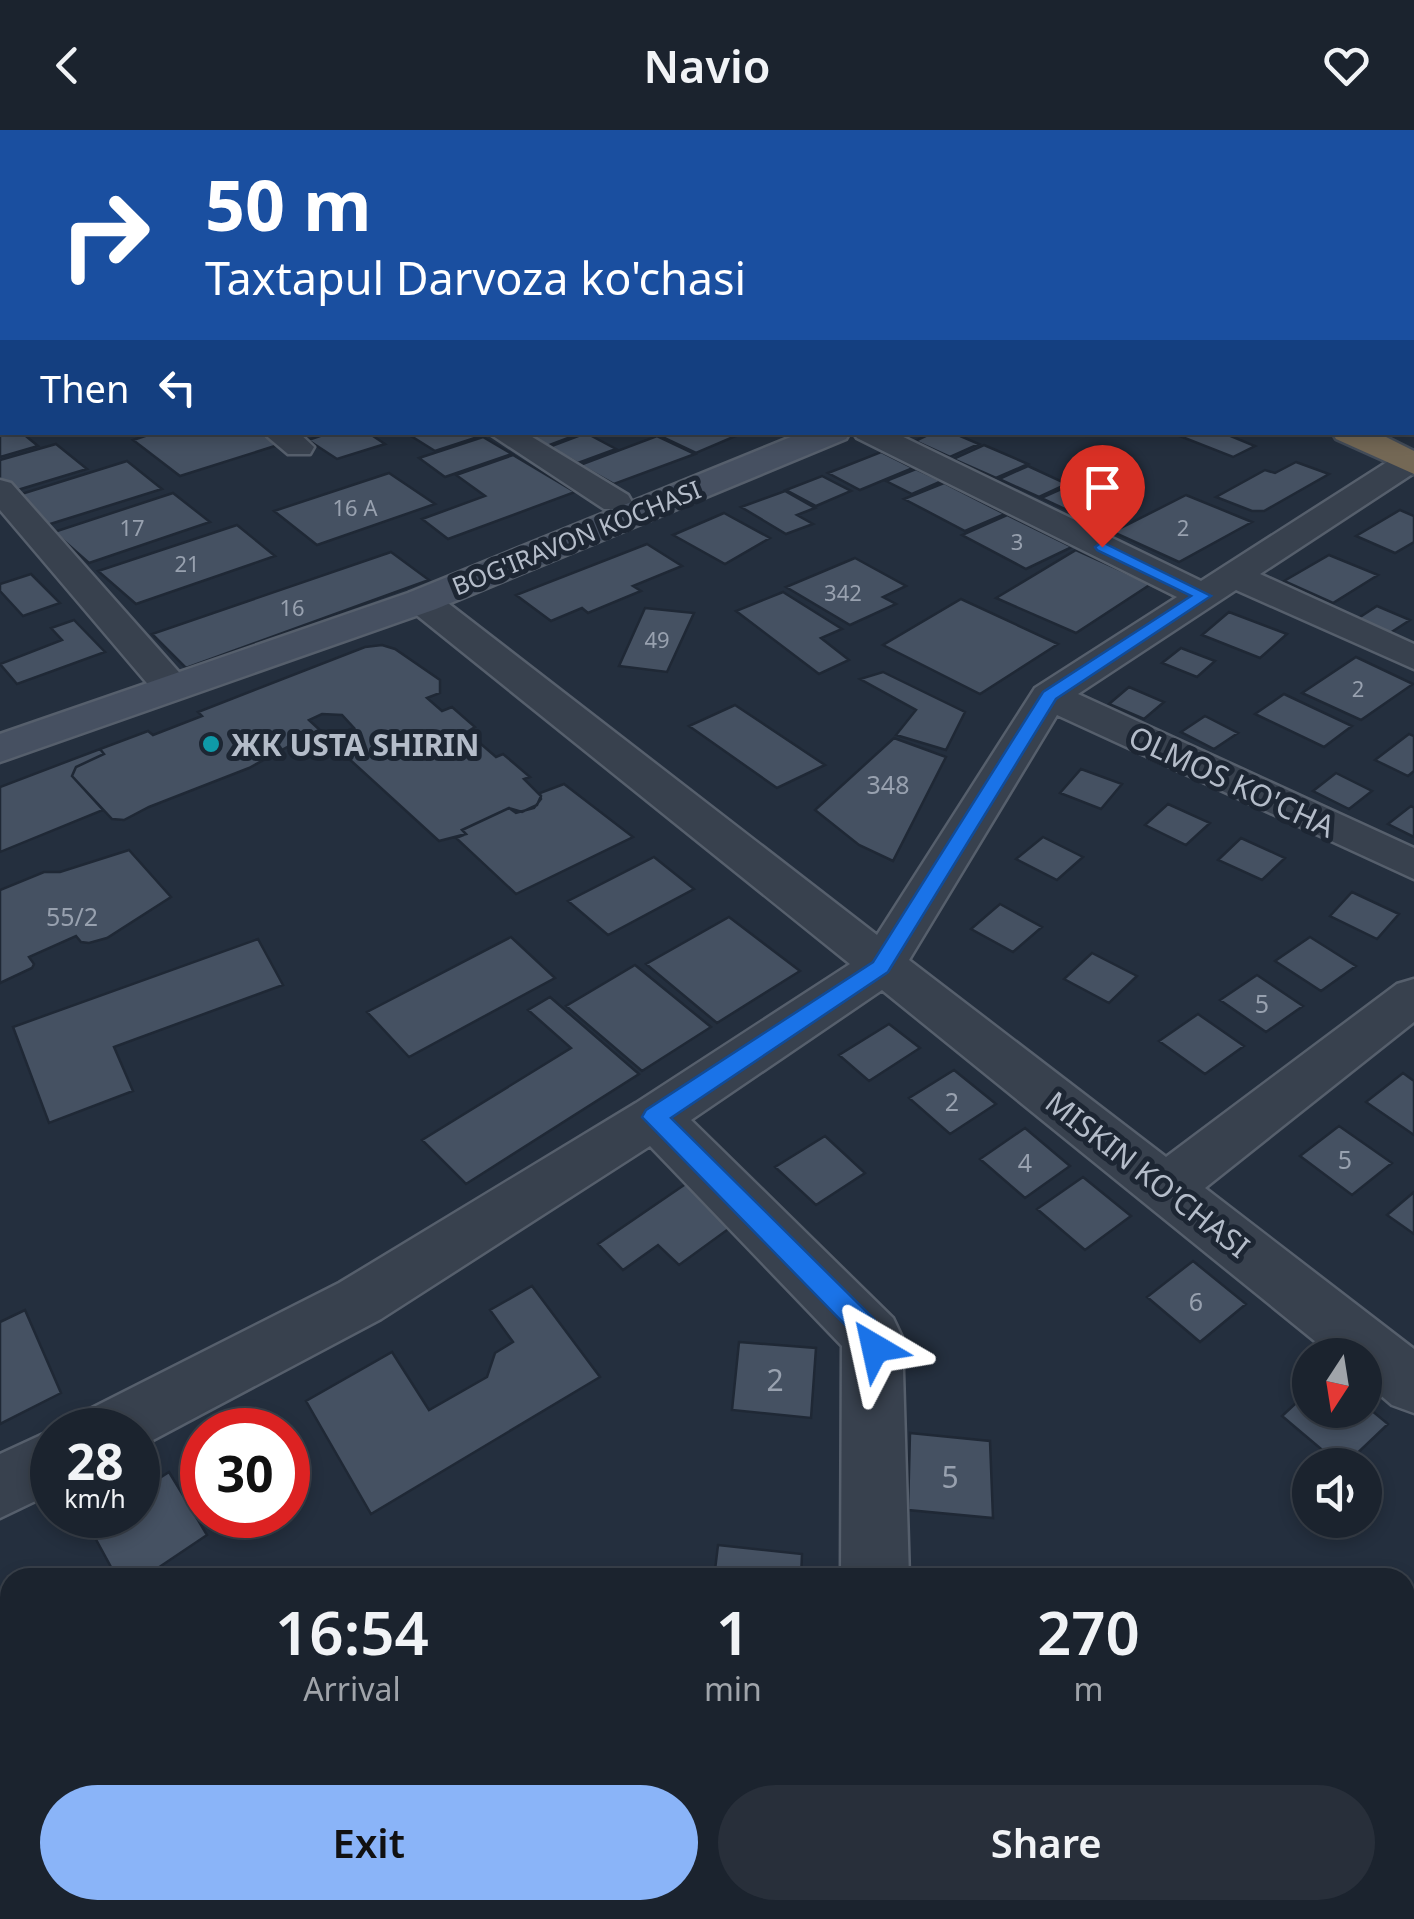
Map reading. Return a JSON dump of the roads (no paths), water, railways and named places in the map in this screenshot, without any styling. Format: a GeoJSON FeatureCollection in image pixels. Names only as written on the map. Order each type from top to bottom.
{"type":"FeatureCollection","features":[{"type":"Feature","properties":{"kind":"highway"},"geometry":{"type":"LineString","coordinates":[[1358,435],[1410,451]]}},
{"type":"Feature","properties":{"kind":"street"},"geometry":{"type":"LineString","coordinates":[[507,435],[616,502]]}},
{"type":"Feature","properties":{"kind":"street","name":"BOG'IRAVON KOCHASI"},"geometry":{"type":"LineString","coordinates":[[422,600],[498,550],[790,435]]}},
{"type":"Feature","properties":{"kind":"street","name":"BOG'IRAVON KOCHASI"},"geometry":{"type":"LineString","coordinates":[[422,600],[827,435]]}},
{"type":"Feature","properties":{"kind":"street"},"geometry":{"type":"LineString","coordinates":[[874,435],[1203,596]]}},
{"type":"Feature","properties":{"kind":"street"},"geometry":{"type":"LineString","coordinates":[[153,1408],[360,1301],[654,1117],[881,967],[1049,696],[1234,576],[1410,451]]}},
{"type":"Feature","properties":{"kind":"street"},"geometry":{"type":"LineString","coordinates":[[4,499],[171,687]]}},
{"type":"Feature","properties":{"kind":"street"},"geometry":{"type":"LineString","coordinates":[[1234,576],[1414,658]]}},
{"type":"Feature","properties":{"kind":"street"},"geometry":{"type":"LineString","coordinates":[[0,749],[422,600]]}},
{"type":"Feature","properties":{"kind":"street","name":"MISKIN KO'CHASI"},"geometry":{"type":"LineString","coordinates":[[422,600],[1414,1385]]}},
{"type":"Feature","properties":{"kind":"street","name":"OLMOS KO'CHA"},"geometry":{"type":"LineString","coordinates":[[1049,696],[1414,865]]}},
{"type":"Feature","properties":{"kind":"street"},"geometry":{"type":"LineString","coordinates":[[1167,1187],[1414,996]]}},
{"type":"Feature","properties":{"kind":"street"},"geometry":{"type":"LineString","coordinates":[[654,1117],[872,1337],[874,1568]]}},
{"type":"Feature","properties":{"kind":"street"},"geometry":{"type":"LineString","coordinates":[[0,1487],[30,1471]]}},
{"type":"Feature","properties":{"kind":"place","name":"ЖК USTA SHIRIN"},"geometry":{"type":"Point","coordinates":[211,744]}}]}
